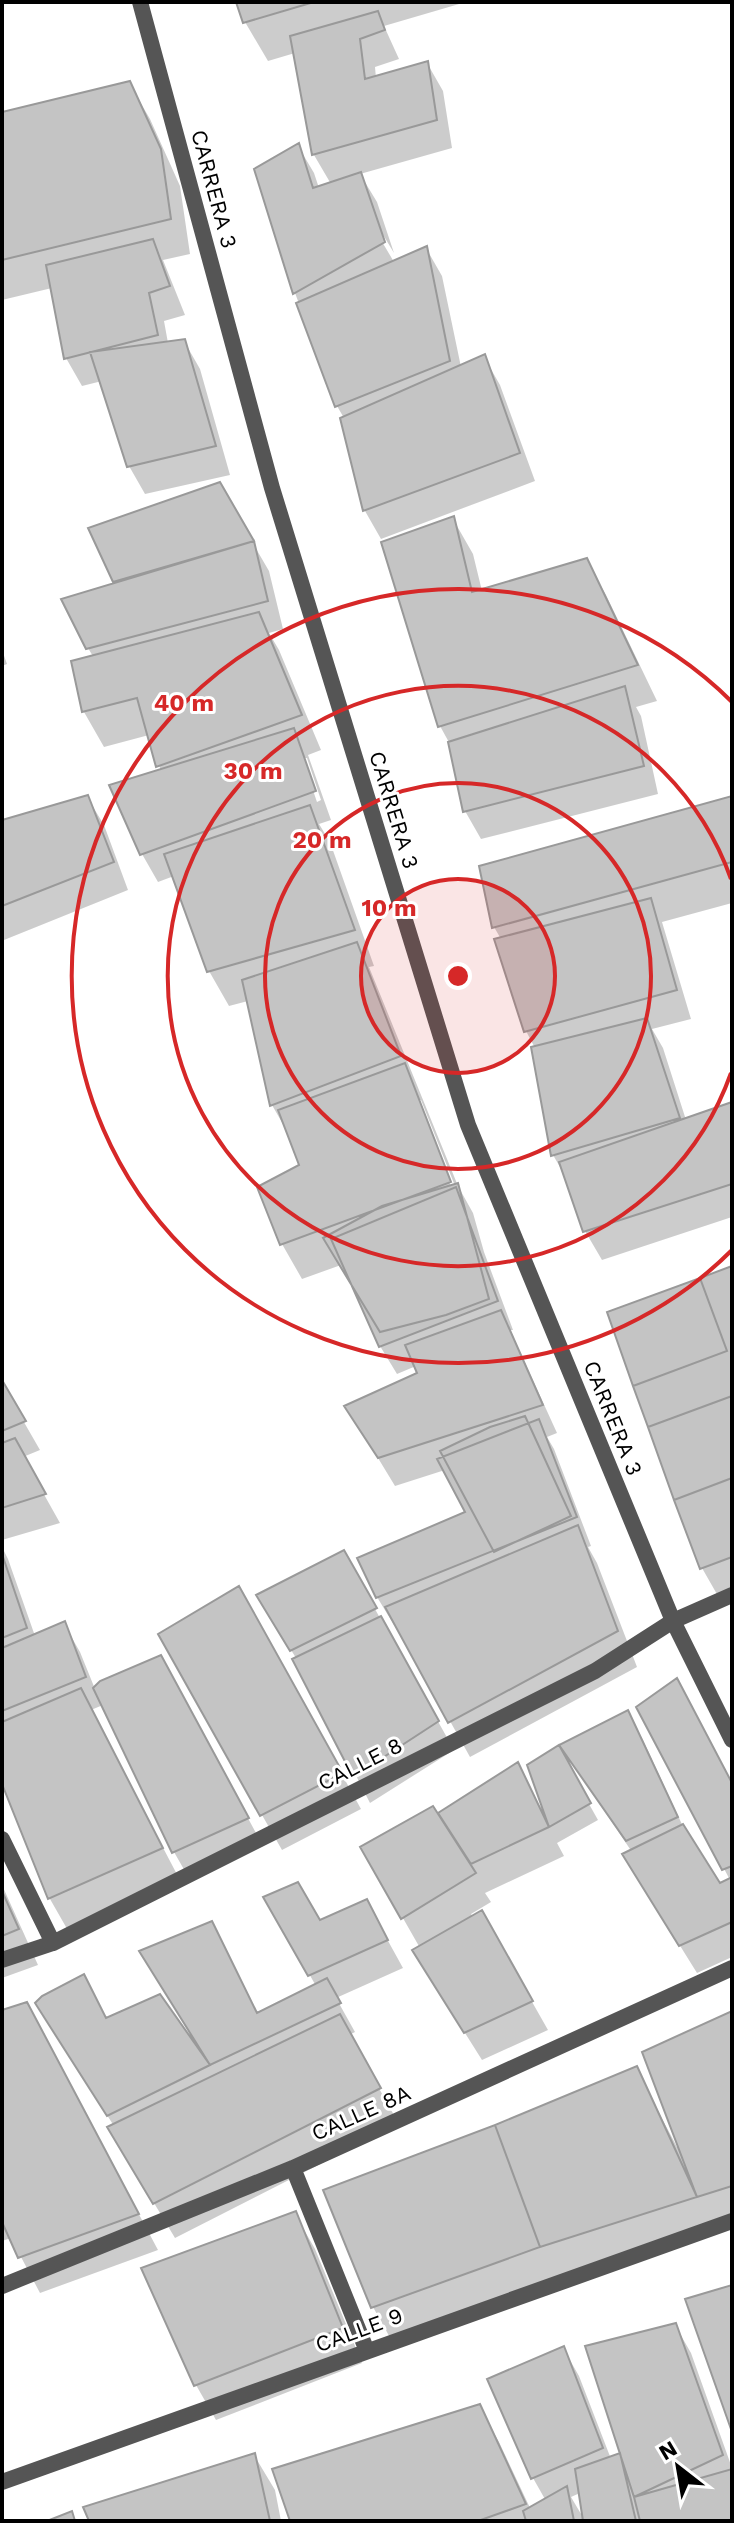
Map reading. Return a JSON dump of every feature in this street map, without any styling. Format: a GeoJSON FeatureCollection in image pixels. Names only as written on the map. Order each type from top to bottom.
{"type":"FeatureCollection","features":[{"type":"Feature","properties":{"kind":"street","name":"CARRERA 3"},"geometry":{"type":"LineString","coordinates":[[140,2],[272,488],[468,1125],[673,1621],[732,1740]]}},
{"type":"Feature","properties":{"kind":"street","name":"CALLE 8"},"geometry":{"type":"LineString","coordinates":[[2,1960],[53,1943],[595,1671],[673,1621],[732,1595]]}},
{"type":"Feature","properties":{"kind":"street"},"geometry":{"type":"LineString","coordinates":[[2,1839],[53,1943]]}},
{"type":"Feature","properties":{"kind":"street","name":"CALLE 8A"},"geometry":{"type":"LineString","coordinates":[[2,2286],[293,2168],[732,1968]]}},
{"type":"Feature","properties":{"kind":"street"},"geometry":{"type":"LineString","coordinates":[[293,2168],[367,2351]]}},
{"type":"Feature","properties":{"kind":"street","name":"CALLE 9"},"geometry":{"type":"LineString","coordinates":[[2,2482],[732,2221]]}},
{"type":"Feature","properties":{"kind":"building"},"geometry":{"type":"Polygon","coordinates":[[[236,2],[314,2],[243,23],[236,2]]]}},
{"type":"Feature","properties":{"kind":"building"},"geometry":{"type":"Polygon","coordinates":[[[378,11],[385,30],[360,39],[365,79],[428,61],[437,120],[312,155],[290,36],[378,11]]]}},
{"type":"Feature","properties":{"kind":"building"},"geometry":{"type":"Polygon","coordinates":[[[130,81],[161,149],[171,219],[2,260],[2,112],[130,81]]]}},
{"type":"Feature","properties":{"kind":"building"},"geometry":{"type":"Polygon","coordinates":[[[299,143],[313,188],[361,172],[385,242],[293,294],[254,169],[299,143]]]}},
{"type":"Feature","properties":{"kind":"building"},"geometry":{"type":"Polygon","coordinates":[[[153,239],[170,286],[149,293],[158,335],[64,359],[46,265],[153,239]]]}},
{"type":"Feature","properties":{"kind":"building"},"geometry":{"type":"Polygon","coordinates":[[[427,246],[450,361],[335,407],[296,303],[427,246]]]}},
{"type":"Feature","properties":{"kind":"building"},"geometry":{"type":"Polygon","coordinates":[[[185,339],[216,446],[127,467],[90,352],[185,339]]]}},
{"type":"Feature","properties":{"kind":"building"},"geometry":{"type":"Polygon","coordinates":[[[485,354],[520,453],[363,511],[340,418],[485,354]]]}},
{"type":"Feature","properties":{"kind":"building"},"geometry":{"type":"Polygon","coordinates":[[[220,482],[254,541],[113,582],[88,528],[220,482]]]}},
{"type":"Feature","properties":{"kind":"building"},"geometry":{"type":"Polygon","coordinates":[[[454,516],[472,592],[587,558],[638,665],[438,727],[381,542],[454,516]]]}},
{"type":"Feature","properties":{"kind":"building"},"geometry":{"type":"Polygon","coordinates":[[[254,541],[268,601],[86,649],[61,599],[254,541]]]}},
{"type":"Feature","properties":{"kind":"building"},"geometry":{"type":"Polygon","coordinates":[[[259,612],[302,715],[156,767],[137,698],[82,712],[71,661],[259,612]]]}},
{"type":"Feature","properties":{"kind":"building"},"geometry":{"type":"Polygon","coordinates":[[[625,686],[644,766],[463,812],[448,742],[625,686]]]}},
{"type":"Feature","properties":{"kind":"building"},"geometry":{"type":"Polygon","coordinates":[[[294,728],[316,791],[140,855],[109,785],[294,728]]]}},
{"type":"Feature","properties":{"kind":"building"},"geometry":{"type":"Polygon","coordinates":[[[88,795],[114,862],[2,906],[2,820],[88,795]]]}},
{"type":"Feature","properties":{"kind":"building"},"geometry":{"type":"Polygon","coordinates":[[[732,796],[732,862],[492,928],[479,866],[732,796]]]}},
{"type":"Feature","properties":{"kind":"building"},"geometry":{"type":"Polygon","coordinates":[[[310,805],[355,930],[207,972],[164,854],[310,805]]]}},
{"type":"Feature","properties":{"kind":"building"},"geometry":{"type":"Polygon","coordinates":[[[651,898],[677,990],[524,1032],[494,939],[651,898]]]}},
{"type":"Feature","properties":{"kind":"building"},"geometry":{"type":"Polygon","coordinates":[[[357,942],[401,1056],[270,1106],[242,980],[357,942]]]}},
{"type":"Feature","properties":{"kind":"building"},"geometry":{"type":"Polygon","coordinates":[[[647,1018],[680,1118],[551,1156],[531,1047],[647,1018]]]}},
{"type":"Feature","properties":{"kind":"building"},"geometry":{"type":"Polygon","coordinates":[[[405,1063],[451,1182],[280,1245],[257,1187],[299,1165],[278,1110],[405,1063]]]}},
{"type":"Feature","properties":{"kind":"building"},"geometry":{"type":"Polygon","coordinates":[[[732,1102],[732,1184],[583,1232],[559,1162],[732,1102]]]}},
{"type":"Feature","properties":{"kind":"building"},"geometry":{"type":"Polygon","coordinates":[[[458,1183],[489,1299],[446,1315],[380,1332],[323,1238],[382,1206],[458,1183]]]}},
{"type":"Feature","properties":{"kind":"building"},"geometry":{"type":"Polygon","coordinates":[[[456,1187],[498,1301],[379,1347],[331,1239],[456,1187]]]}},
{"type":"Feature","properties":{"kind":"building"},"geometry":{"type":"Polygon","coordinates":[[[732,1266],[732,1396],[648,1427],[633,1386],[727,1351],[700,1278],[732,1266]]]}},
{"type":"Feature","properties":{"kind":"building"},"geometry":{"type":"Polygon","coordinates":[[[700,1278],[727,1351],[633,1386],[607,1312],[700,1278]]]}},
{"type":"Feature","properties":{"kind":"building"},"geometry":{"type":"Polygon","coordinates":[[[501,1310],[543,1405],[378,1458],[344,1406],[417,1373],[405,1345],[501,1310]]]}},
{"type":"Feature","properties":{"kind":"building"},"geometry":{"type":"Polygon","coordinates":[[[2,1380],[26,1421],[2,1431],[2,1380]]]}},
{"type":"Feature","properties":{"kind":"building"},"geometry":{"type":"Polygon","coordinates":[[[732,1396],[732,1478],[674,1500],[648,1427],[732,1396]]]}},
{"type":"Feature","properties":{"kind":"building"},"geometry":{"type":"Polygon","coordinates":[[[525,1416],[571,1516],[494,1552],[440,1451],[490,1427],[525,1416]]]}},
{"type":"Feature","properties":{"kind":"building"},"geometry":{"type":"Polygon","coordinates":[[[539,1419],[577,1517],[376,1598],[357,1558],[465,1512],[437,1459],[539,1419]]]}},
{"type":"Feature","properties":{"kind":"building"},"geometry":{"type":"Polygon","coordinates":[[[15,1438],[46,1494],[2,1508],[2,1443],[15,1438]]]}},
{"type":"Feature","properties":{"kind":"building"},"geometry":{"type":"Polygon","coordinates":[[[732,1478],[732,1557],[700,1569],[674,1500],[732,1478]]]}},
{"type":"Feature","properties":{"kind":"building"},"geometry":{"type":"Polygon","coordinates":[[[578,1525],[618,1631],[448,1723],[385,1607],[578,1525]]]}},
{"type":"Feature","properties":{"kind":"building"},"geometry":{"type":"Polygon","coordinates":[[[344,1550],[377,1608],[290,1651],[256,1595],[344,1550]]]}},
{"type":"Feature","properties":{"kind":"building"},"geometry":{"type":"Polygon","coordinates":[[[2,1554],[27,1628],[2,1638],[2,1554]]]}},
{"type":"Feature","properties":{"kind":"building"},"geometry":{"type":"Polygon","coordinates":[[[239,1586],[343,1773],[260,1816],[158,1634],[239,1586]]]}},
{"type":"Feature","properties":{"kind":"building"},"geometry":{"type":"Polygon","coordinates":[[[381,1616],[439,1721],[353,1777],[292,1659],[381,1616]]]}},
{"type":"Feature","properties":{"kind":"building"},"geometry":{"type":"Polygon","coordinates":[[[65,1621],[86,1677],[2,1711],[2,1648],[65,1621]]]}},
{"type":"Feature","properties":{"kind":"building"},"geometry":{"type":"Polygon","coordinates":[[[161,1655],[249,1818],[172,1853],[93,1688],[100,1681],[161,1655]]]}},
{"type":"Feature","properties":{"kind":"building"},"geometry":{"type":"Polygon","coordinates":[[[677,1678],[732,1783],[732,1866],[722,1870],[636,1707],[677,1678]]]}},
{"type":"Feature","properties":{"kind":"building"},"geometry":{"type":"Polygon","coordinates":[[[81,1688],[163,1848],[48,1899],[2,1784],[2,1722],[81,1688]]]}},
{"type":"Feature","properties":{"kind":"building"},"geometry":{"type":"Polygon","coordinates":[[[628,1710],[678,1817],[626,1841],[559,1745],[628,1710]]]}},
{"type":"Feature","properties":{"kind":"building"},"geometry":{"type":"Polygon","coordinates":[[[559,1745],[591,1803],[549,1827],[527,1765],[559,1745]]]}},
{"type":"Feature","properties":{"kind":"building"},"geometry":{"type":"Polygon","coordinates":[[[518,1762],[549,1827],[471,1864],[438,1813],[518,1762]]]}},
{"type":"Feature","properties":{"kind":"building"},"geometry":{"type":"Polygon","coordinates":[[[433,1806],[476,1873],[401,1919],[360,1847],[433,1806]]]}},
{"type":"Feature","properties":{"kind":"building"},"geometry":{"type":"Polygon","coordinates":[[[683,1824],[720,1883],[732,1877],[732,1922],[679,1946],[622,1854],[683,1824]]]}},
{"type":"Feature","properties":{"kind":"building"},"geometry":{"type":"Polygon","coordinates":[[[298,1882],[320,1920],[367,1899],[388,1940],[308,1976],[263,1897],[298,1882]]]}},
{"type":"Feature","properties":{"kind":"building"},"geometry":{"type":"Polygon","coordinates":[[[2,1891],[19,1929],[2,1936],[2,1891]]]}},
{"type":"Feature","properties":{"kind":"building"},"geometry":{"type":"Polygon","coordinates":[[[482,1910],[533,2001],[464,2033],[412,1950],[482,1910]]]}},
{"type":"Feature","properties":{"kind":"building"},"geometry":{"type":"Polygon","coordinates":[[[212,1921],[257,2013],[327,1978],[341,2003],[210,2065],[139,1951],[212,1921]]]}},
{"type":"Feature","properties":{"kind":"building"},"geometry":{"type":"Polygon","coordinates":[[[84,1974],[106,2018],[160,1994],[210,2065],[107,2116],[35,2003],[42,1996],[84,1974]]]}},
{"type":"Feature","properties":{"kind":"building"},"geometry":{"type":"Polygon","coordinates":[[[27,2002],[139,2214],[18,2258],[2,2222],[2,2010],[27,2002]]]}},
{"type":"Feature","properties":{"kind":"building"},"geometry":{"type":"Polygon","coordinates":[[[732,2011],[732,2186],[697,2197],[642,2052],[732,2011]]]}},
{"type":"Feature","properties":{"kind":"building"},"geometry":{"type":"Polygon","coordinates":[[[340,2014],[381,2088],[153,2204],[107,2127],[340,2014]]]}},
{"type":"Feature","properties":{"kind":"building"},"geometry":{"type":"Polygon","coordinates":[[[637,2066],[697,2197],[540,2247],[495,2125],[637,2066]]]}},
{"type":"Feature","properties":{"kind":"building"},"geometry":{"type":"Polygon","coordinates":[[[495,2125],[540,2247],[371,2308],[323,2190],[495,2125]]]}},
{"type":"Feature","properties":{"kind":"building"},"geometry":{"type":"Polygon","coordinates":[[[296,2211],[343,2328],[194,2386],[141,2268],[296,2211]]]}},
{"type":"Feature","properties":{"kind":"building"},"geometry":{"type":"Polygon","coordinates":[[[732,2285],[732,2432],[685,2299],[732,2285]]]}},
{"type":"Feature","properties":{"kind":"building"},"geometry":{"type":"Polygon","coordinates":[[[676,2323],[723,2455],[634,2497],[585,2346],[676,2323]]]}},
{"type":"Feature","properties":{"kind":"building"},"geometry":{"type":"Polygon","coordinates":[[[564,2346],[603,2448],[531,2479],[487,2379],[564,2346]]]}},
{"type":"Feature","properties":{"kind":"building"},"geometry":{"type":"Polygon","coordinates":[[[480,2404],[526,2504],[478,2521],[290,2521],[272,2469],[480,2404]]]}},
{"type":"Feature","properties":{"kind":"building"},"geometry":{"type":"Polygon","coordinates":[[[255,2453],[270,2521],[89,2521],[83,2507],[255,2453]]]}},
{"type":"Feature","properties":{"kind":"building"},"geometry":{"type":"Polygon","coordinates":[[[620,2453],[636,2521],[583,2521],[575,2469],[620,2453]]]}},
{"type":"Feature","properties":{"kind":"building"},"geometry":{"type":"Polygon","coordinates":[[[732,2469],[732,2521],[640,2521],[634,2497],[732,2469]]]}},
{"type":"Feature","properties":{"kind":"building"},"geometry":{"type":"Polygon","coordinates":[[[567,2486],[574,2521],[526,2521],[523,2511],[567,2486]]]}},
{"type":"Feature","properties":{"kind":"building"},"geometry":{"type":"Polygon","coordinates":[[[72,2511],[75,2521],[47,2521],[72,2511]]]}}]}
